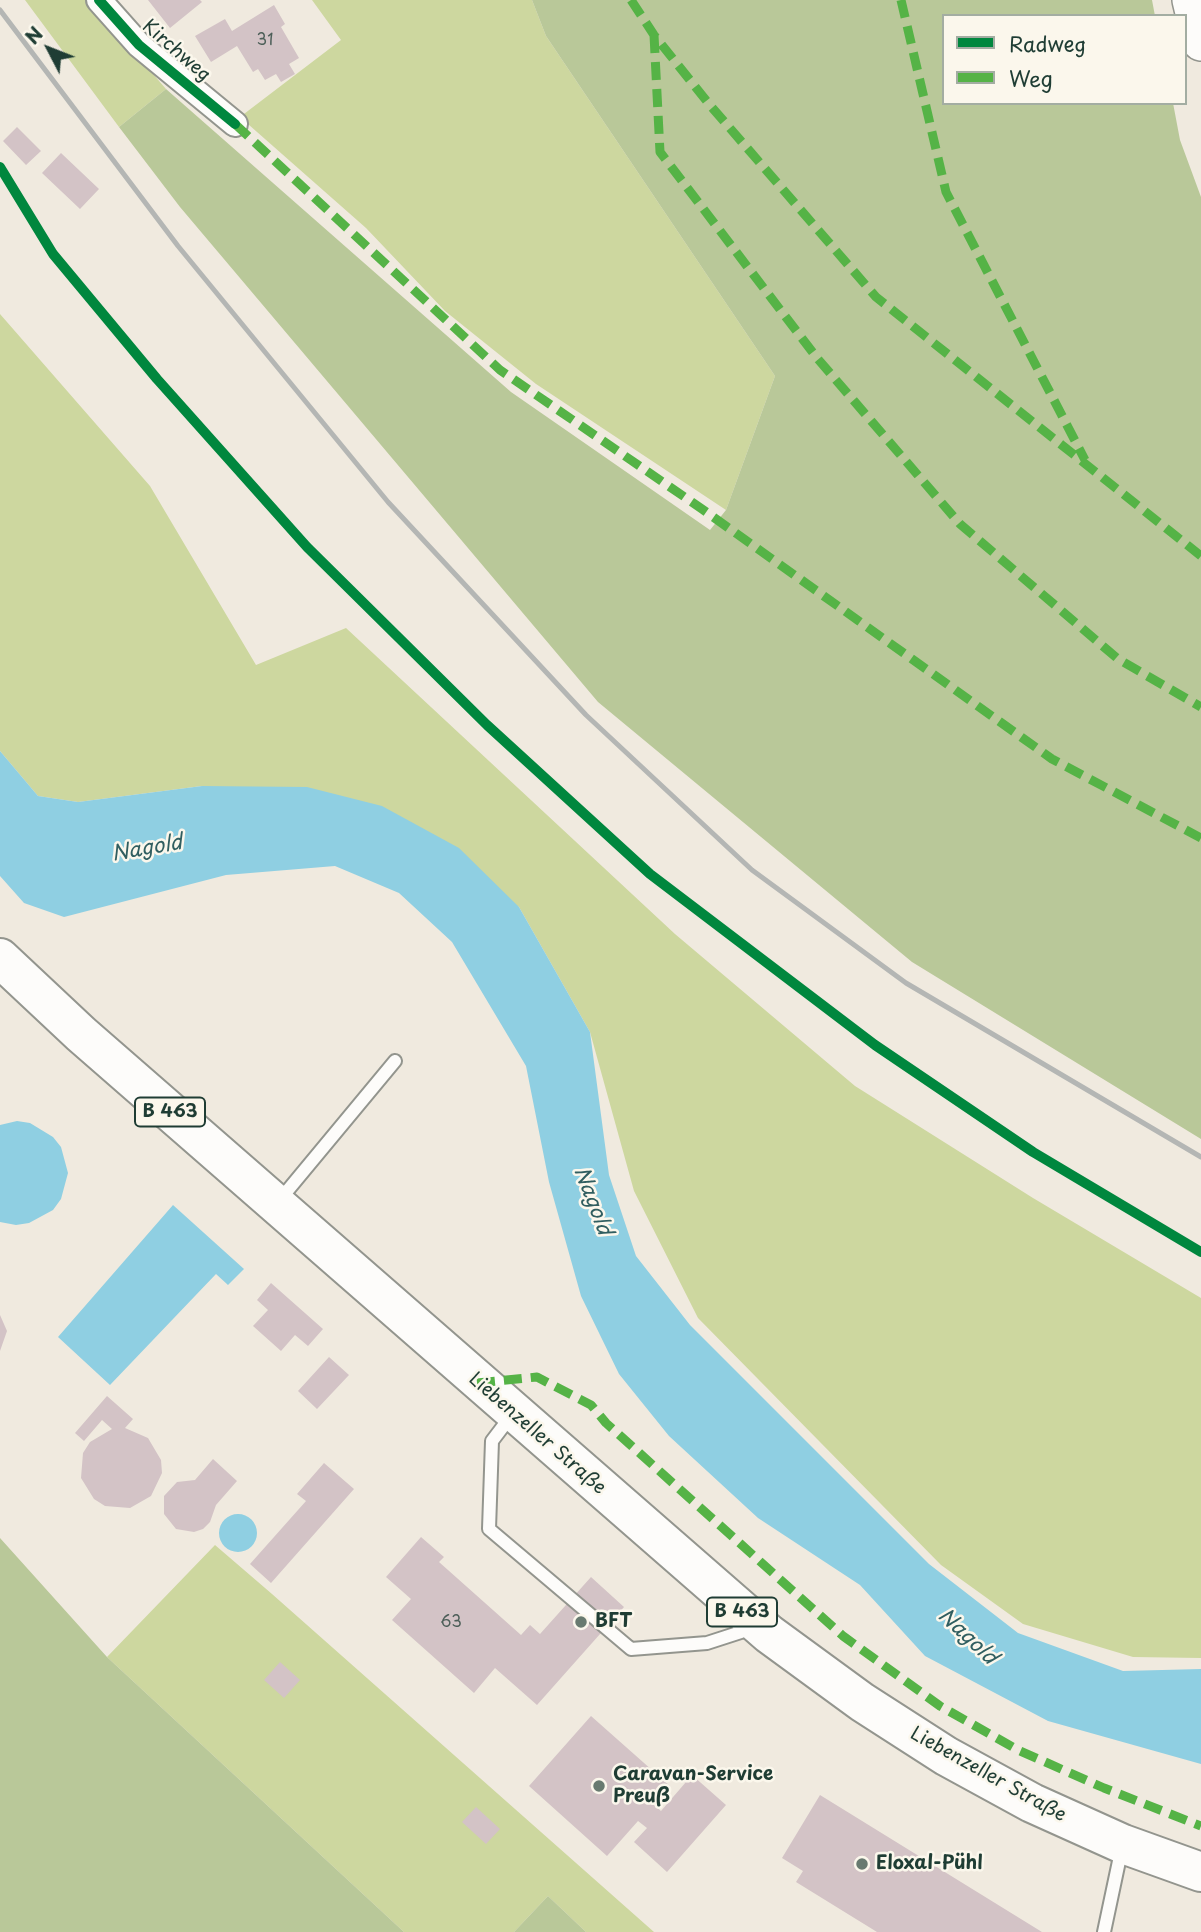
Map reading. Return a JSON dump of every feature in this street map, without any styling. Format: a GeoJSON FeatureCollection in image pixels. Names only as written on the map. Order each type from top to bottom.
{"type":"FeatureCollection","features":[{"type":"Feature","properties":{"kind":"main road"},"geometry":{"type":"LineString","coordinates":[[1191,0],[1201,42]]}},
{"type":"Feature","properties":{"kind":"main road","name":"Liebenzeller Straße"},"geometry":{"type":"LineString","coordinates":[[0,958],[81,1034],[751,1620],[862,1702],[946,1756],[1032,1802],[1123,1844],[1201,1872]]}},
{"type":"Feature","properties":{"kind":"street","name":"Kirchweg"},"geometry":{"type":"LineString","coordinates":[[99,0],[139,45],[235,124]]}},
{"type":"Feature","properties":{"kind":"lane"},"geometry":{"type":"LineString","coordinates":[[276,1205],[395,1061]]}},
{"type":"Feature","properties":{"kind":"lane"},"geometry":{"type":"LineString","coordinates":[[513,1413],[492,1441],[489,1529],[631,1649],[707,1643],[741,1632],[751,1620]]}},
{"type":"Feature","properties":{"kind":"lane"},"geometry":{"type":"LineString","coordinates":[[1104,1932],[1123,1844]]}},
{"type":"Feature","properties":{"kind":"green space"},"geometry":{"type":"Polygon","coordinates":[[[25,0],[89,0],[166,89],[119,127],[25,0]]]}},
{"type":"Feature","properties":{"kind":"green space"},"geometry":{"type":"Polygon","coordinates":[[[312,0],[532,0],[546,36],[775,376],[726,510],[536,384],[445,311],[366,228],[240,117],[341,40],[312,0]]]}},
{"type":"Feature","properties":{"kind":"green space"},"geometry":{"type":"Polygon","coordinates":[[[532,0],[1152,0],[1155,14],[942,14],[942,105],[1173,105],[1180,140],[1201,197],[1201,1139],[912,962],[598,702],[180,207],[119,127],[166,89],[511,392],[710,530],[726,510],[775,376],[546,36],[532,0]]]}},
{"type":"Feature","properties":{"kind":"green space"},"geometry":{"type":"Polygon","coordinates":[[[0,314],[150,486],[256,665],[346,628],[675,934],[855,1086],[1033,1198],[1201,1298],[1201,1658],[1133,1657],[1023,1624],[941,1565],[698,1318],[634,1191],[590,1032],[519,907],[202,786],[78,802],[38,796],[0,751],[0,314]]]}},
{"type":"Feature","properties":{"kind":"green space"},"geometry":{"type":"Polygon","coordinates":[[[0,1538],[107,1657],[404,1932],[0,1932],[0,1538]]]}},
{"type":"Feature","properties":{"kind":"green space"},"geometry":{"type":"Polygon","coordinates":[[[215,1545],[654,1932],[586,1932],[548,1896],[514,1932],[404,1932],[107,1657],[215,1545]]]}},
{"type":"Feature","properties":{"kind":"green space"},"geometry":{"type":"Polygon","coordinates":[[[548,1896],[586,1932],[514,1932],[548,1896]]]}},
{"type":"Feature","properties":{"kind":"water","name":"Nagold"},"geometry":{"type":"Polygon","coordinates":[[[0,751],[38,796],[78,802],[202,786],[307,787],[382,806],[459,848],[519,907],[590,1032],[609,1175],[636,1256],[690,1325],[929,1564],[1018,1633],[1123,1671],[1201,1669],[1201,1764],[1048,1721],[925,1656],[860,1585],[758,1518],[669,1436],[619,1374],[581,1296],[549,1182],[526,1066],[452,942],[399,893],[335,866],[226,875],[64,917],[24,903],[0,876],[0,751]]]}},
{"type":"Feature","properties":{"kind":"water"},"geometry":{"type":"Polygon","coordinates":[[[17,1121],[30,1123],[53,1137],[61,1147],[68,1173],[61,1199],[53,1210],[29,1223],[16,1225],[0,1222],[0,1125],[17,1121]]]}},
{"type":"Feature","properties":{"kind":"water"},"geometry":{"type":"Polygon","coordinates":[[[173,1205],[244,1269],[228,1285],[216,1274],[110,1385],[58,1337],[173,1205]]]}},
{"type":"Feature","properties":{"kind":"water"},"geometry":{"type":"Polygon","coordinates":[[[238,1514],[251,1520],[257,1533],[251,1546],[238,1552],[225,1546],[219,1533],[225,1520],[238,1514]]]}},
{"type":"Feature","properties":{"kind":"building"},"geometry":{"type":"Polygon","coordinates":[[[148,0],[200,0],[202,2],[170,28],[148,0]]]}},
{"type":"Feature","properties":{"kind":"building"},"geometry":{"type":"Polygon","coordinates":[[[274,5],[285,24],[281,27],[299,58],[289,64],[295,74],[281,82],[276,74],[265,80],[258,69],[253,72],[237,46],[211,62],[195,36],[225,19],[232,31],[274,5]]]}},
{"type":"Feature","properties":{"kind":"building"},"geometry":{"type":"Polygon","coordinates":[[[17,127],[41,151],[26,165],[3,141],[17,127]]]}},
{"type":"Feature","properties":{"kind":"building"},"geometry":{"type":"Polygon","coordinates":[[[61,153],[99,189],[80,209],[42,173],[61,153]]]}},
{"type":"Feature","properties":{"kind":"building"},"geometry":{"type":"Polygon","coordinates":[[[271,1283],[323,1329],[308,1346],[295,1335],[281,1351],[253,1326],[268,1310],[257,1300],[271,1283]]]}},
{"type":"Feature","properties":{"kind":"building"},"geometry":{"type":"Polygon","coordinates":[[[0,1315],[7,1331],[0,1351],[0,1315]]]}},
{"type":"Feature","properties":{"kind":"building"},"geometry":{"type":"Polygon","coordinates":[[[329,1357],[349,1375],[317,1409],[298,1391],[329,1357]]]}},
{"type":"Feature","properties":{"kind":"building"},"geometry":{"type":"Polygon","coordinates":[[[107,1396],[133,1419],[125,1428],[148,1438],[161,1460],[162,1473],[151,1496],[130,1508],[105,1506],[94,1499],[81,1478],[83,1453],[90,1442],[112,1429],[102,1420],[84,1441],[75,1433],[107,1396]]]}},
{"type":"Feature","properties":{"kind":"building"},"geometry":{"type":"Polygon","coordinates":[[[213,1459],[237,1481],[216,1505],[210,1522],[203,1529],[194,1532],[176,1529],[164,1514],[164,1496],[177,1482],[195,1480],[213,1459]]]}},
{"type":"Feature","properties":{"kind":"building"},"geometry":{"type":"Polygon","coordinates":[[[324,1463],[354,1489],[271,1583],[250,1564],[306,1501],[297,1494],[324,1463]]]}},
{"type":"Feature","properties":{"kind":"building"},"geometry":{"type":"Polygon","coordinates":[[[421,1537],[444,1557],[439,1562],[521,1635],[530,1625],[540,1634],[591,1577],[624,1607],[537,1705],[495,1668],[474,1693],[392,1620],[411,1599],[386,1577],[421,1537]]]}},
{"type":"Feature","properties":{"kind":"building"},"geometry":{"type":"Polygon","coordinates":[[[280,1662],[300,1680],[284,1698],[264,1680],[280,1662]]]}},
{"type":"Feature","properties":{"kind":"building","name":"Caravan-Service Preuß"},"geometry":{"type":"Polygon","coordinates":[[[591,1716],[670,1786],[653,1804],[661,1811],[692,1775],[726,1805],[667,1872],[634,1842],[647,1828],[638,1821],[607,1856],[529,1786],[591,1716]]]}},
{"type":"Feature","properties":{"kind":"building","name":"Eloxal-Pühl"},"geometry":{"type":"Polygon","coordinates":[[[820,1795],[1042,1932],[877,1932],[796,1882],[803,1871],[782,1858],[820,1795]]]}},
{"type":"Feature","properties":{"kind":"building"},"geometry":{"type":"Polygon","coordinates":[[[476,1807],[500,1829],[486,1844],[462,1822],[476,1807]]]}},
{"type":"Feature","properties":{"kind":"railway"},"geometry":{"type":"LineString","coordinates":[[0,10],[178,246],[388,502],[586,715],[752,870],[906,983],[1201,1157]]}},
{"type":"Feature","properties":{"kind":"marked path"},"geometry":{"type":"LineString","coordinates":[[631,0],[654,35],[709,104],[876,297],[1201,556]]}},
{"type":"Feature","properties":{"kind":"marked path"},"geometry":{"type":"LineString","coordinates":[[901,0],[946,192],[1085,460]]}},
{"type":"Feature","properties":{"kind":"marked path"},"geometry":{"type":"LineString","coordinates":[[654,35],[660,152],[817,358],[960,524],[1118,659],[1201,707]]}},
{"type":"Feature","properties":{"kind":"marked path"},"geometry":{"type":"LineString","coordinates":[[235,124],[500,370],[702,509],[1052,759],[1201,838]]}},
{"type":"Feature","properties":{"kind":"marked path"},"geometry":{"type":"LineString","coordinates":[[477,1383],[537,1377],[591,1405],[606,1423],[843,1636],[940,1706],[1018,1750],[1104,1788],[1201,1826]]}},
{"type":"Feature","properties":{"kind":"cycle path"},"geometry":{"type":"LineString","coordinates":[[99,0],[139,45],[235,124]]}},
{"type":"Feature","properties":{"kind":"cycle path"},"geometry":{"type":"LineString","coordinates":[[0,167],[53,254],[157,379],[307,547],[487,725],[650,874],[875,1045],[1033,1152],[1201,1252]]}},
{"type":"Feature","properties":{"kind":"place","name":"BFT"},"geometry":{"type":"Point","coordinates":[581,1622]}},
{"type":"Feature","properties":{"kind":"place","name":"Caravan-Service Preuß"},"geometry":{"type":"Point","coordinates":[599,1786]}},
{"type":"Feature","properties":{"kind":"place","name":"Eloxal-Pühl"},"geometry":{"type":"Point","coordinates":[862,1864]}}]}
